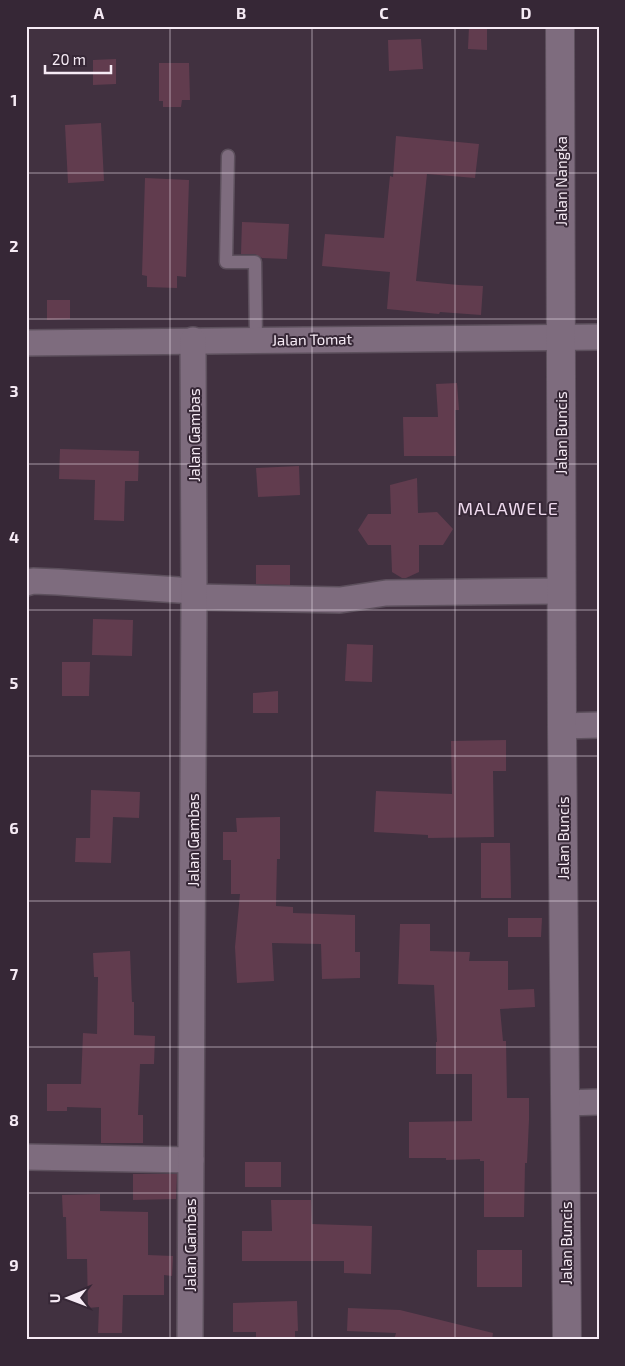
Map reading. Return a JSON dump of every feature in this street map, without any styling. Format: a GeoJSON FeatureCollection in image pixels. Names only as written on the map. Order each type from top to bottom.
{"type":"FeatureCollection","features":[{"type":"Feature","properties":{"kind":"street","name":"Jalan Nangka"},"geometry":{"type":"LineString","coordinates":[[560,26],[561,337]]}},
{"type":"Feature","properties":{"kind":"street","name":"Jalan Buncis"},"geometry":{"type":"LineString","coordinates":[[561,337],[566,1340]]}},
{"type":"Feature","properties":{"kind":"street","name":"Jalan Tomat"},"geometry":{"type":"LineString","coordinates":[[26,342],[599,337]]}},
{"type":"Feature","properties":{"kind":"street","name":"Jalan Gambas"},"geometry":{"type":"LineString","coordinates":[[190,1340],[194,594],[193,340]]}},
{"type":"Feature","properties":{"kind":"street"},"geometry":{"type":"LineString","coordinates":[[26,583],[58,582],[194,594],[340,600],[386,592],[562,591]]}},
{"type":"Feature","properties":{"kind":"street"},"geometry":{"type":"LineString","coordinates":[[562,726],[599,726]]}},
{"type":"Feature","properties":{"kind":"street"},"geometry":{"type":"LineString","coordinates":[[565,1103],[599,1102]]}},
{"type":"Feature","properties":{"kind":"street"},"geometry":{"type":"LineString","coordinates":[[26,1157],[191,1160]]}},
{"type":"Feature","properties":{"kind":"lane"},"geometry":{"type":"LineString","coordinates":[[228,156],[226,262],[256,262],[256,340]]}},
{"type":"Feature","properties":{"kind":"building"},"geometry":{"type":"Polygon","coordinates":[[[469,26],[487,26],[487,50],[468,49],[469,26]]]}},
{"type":"Feature","properties":{"kind":"building"},"geometry":{"type":"Polygon","coordinates":[[[421,39],[423,69],[389,71],[388,40],[421,39]]]}},
{"type":"Feature","properties":{"kind":"building"},"geometry":{"type":"Polygon","coordinates":[[[116,59],[116,84],[93,85],[93,60],[116,59]]]}},
{"type":"Feature","properties":{"kind":"building"},"geometry":{"type":"Polygon","coordinates":[[[159,63],[189,63],[190,100],[182,100],[181,107],[163,107],[163,101],[159,101],[159,63]]]}},
{"type":"Feature","properties":{"kind":"building"},"geometry":{"type":"Polygon","coordinates":[[[101,123],[104,181],[68,183],[65,125],[101,123]]]}},
{"type":"Feature","properties":{"kind":"building"},"geometry":{"type":"Polygon","coordinates":[[[396,136],[479,144],[475,178],[427,174],[416,281],[483,286],[481,315],[440,312],[439,314],[387,309],[390,272],[322,266],[325,234],[384,238],[390,176],[393,177],[396,136]]]}},
{"type":"Feature","properties":{"kind":"building"},"geometry":{"type":"Polygon","coordinates":[[[145,178],[189,180],[186,277],[177,276],[177,288],[147,287],[147,276],[142,275],[145,178]]]}},
{"type":"Feature","properties":{"kind":"building"},"geometry":{"type":"Polygon","coordinates":[[[242,222],[289,224],[287,259],[262,258],[255,254],[241,254],[242,222]]]}},
{"type":"Feature","properties":{"kind":"building"},"geometry":{"type":"Polygon","coordinates":[[[47,300],[70,300],[70,319],[47,320],[47,300]]]}},
{"type":"Feature","properties":{"kind":"building"},"geometry":{"type":"Polygon","coordinates":[[[457,383],[459,410],[455,410],[456,456],[404,456],[403,417],[438,417],[436,384],[457,383]]]}},
{"type":"Feature","properties":{"kind":"building"},"geometry":{"type":"Polygon","coordinates":[[[60,449],[139,451],[138,481],[125,481],[124,521],[94,520],[95,480],[59,479],[60,449]]]}},
{"type":"Feature","properties":{"kind":"building"},"geometry":{"type":"Polygon","coordinates":[[[299,466],[300,495],[258,497],[256,468],[299,466]]]}},
{"type":"Feature","properties":{"kind":"building"},"geometry":{"type":"Polygon","coordinates":[[[417,478],[418,513],[437,512],[453,529],[443,545],[419,545],[419,572],[402,578],[392,572],[391,545],[368,545],[358,530],[368,514],[391,514],[390,485],[417,478]]]}},
{"type":"Feature","properties":{"kind":"building"},"geometry":{"type":"Polygon","coordinates":[[[256,565],[290,565],[290,585],[256,584],[256,565]]]}},
{"type":"Feature","properties":{"kind":"building"},"geometry":{"type":"Polygon","coordinates":[[[93,619],[133,620],[132,656],[92,655],[93,619]]]}},
{"type":"Feature","properties":{"kind":"building"},"geometry":{"type":"Polygon","coordinates":[[[347,644],[373,645],[372,682],[345,681],[347,644]]]}},
{"type":"Feature","properties":{"kind":"building"},"geometry":{"type":"Polygon","coordinates":[[[62,662],[90,662],[89,696],[62,696],[62,662]]]}},
{"type":"Feature","properties":{"kind":"building"},"geometry":{"type":"Polygon","coordinates":[[[278,691],[278,713],[253,713],[253,693],[278,691]]]}},
{"type":"Feature","properties":{"kind":"building"},"geometry":{"type":"Polygon","coordinates":[[[506,740],[506,771],[493,771],[494,837],[428,838],[428,835],[374,832],[376,791],[452,794],[451,741],[506,740]]]}},
{"type":"Feature","properties":{"kind":"building"},"geometry":{"type":"Polygon","coordinates":[[[91,790],[140,792],[139,818],[113,817],[111,863],[75,862],[76,838],[90,838],[91,790]]]}},
{"type":"Feature","properties":{"kind":"building"},"geometry":{"type":"Polygon","coordinates":[[[280,817],[280,859],[277,859],[276,906],[293,907],[293,913],[355,915],[355,952],[360,952],[360,978],[322,979],[321,944],[272,943],[274,981],[237,983],[235,947],[240,894],[231,894],[231,860],[223,860],[223,832],[237,832],[236,818],[280,817]]]}},
{"type":"Feature","properties":{"kind":"building"},"geometry":{"type":"Polygon","coordinates":[[[481,843],[510,843],[511,898],[481,898],[481,843]]]}},
{"type":"Feature","properties":{"kind":"building"},"geometry":{"type":"Polygon","coordinates":[[[508,918],[542,918],[541,937],[508,937],[508,918]]]}},
{"type":"Feature","properties":{"kind":"building"},"geometry":{"type":"Polygon","coordinates":[[[400,924],[430,924],[430,951],[470,952],[469,961],[508,961],[508,990],[534,989],[535,1007],[500,1009],[503,1041],[506,1041],[507,1098],[529,1098],[524,1217],[484,1217],[484,1161],[480,1161],[480,1159],[409,1158],[409,1122],[472,1121],[472,1074],[436,1074],[437,1042],[434,985],[398,984],[400,924]]]}},
{"type":"Feature","properties":{"kind":"building"},"geometry":{"type":"Polygon","coordinates":[[[130,951],[132,1002],[134,1002],[134,1035],[155,1036],[154,1064],[140,1064],[138,1115],[143,1115],[143,1143],[101,1143],[101,1108],[67,1107],[67,1111],[47,1111],[47,1084],[81,1084],[83,1033],[97,1034],[98,977],[94,977],[93,953],[130,951]]]}},
{"type":"Feature","properties":{"kind":"building"},"geometry":{"type":"Polygon","coordinates":[[[245,1162],[281,1162],[281,1187],[245,1187],[245,1162]]]}},
{"type":"Feature","properties":{"kind":"building"},"geometry":{"type":"Polygon","coordinates":[[[133,1174],[177,1174],[176,1199],[133,1200],[133,1174]]]}},
{"type":"Feature","properties":{"kind":"building"},"geometry":{"type":"Polygon","coordinates":[[[100,1194],[100,1211],[148,1212],[148,1255],[173,1256],[172,1276],[164,1275],[164,1295],[123,1295],[122,1333],[98,1333],[99,1307],[88,1308],[87,1259],[67,1259],[66,1217],[63,1217],[62,1195],[100,1194]]]}},
{"type":"Feature","properties":{"kind":"building"},"geometry":{"type":"Polygon","coordinates":[[[271,1200],[311,1200],[312,1224],[372,1226],[371,1274],[344,1273],[344,1261],[242,1261],[242,1231],[272,1231],[271,1200]]]}},
{"type":"Feature","properties":{"kind":"building"},"geometry":{"type":"Polygon","coordinates":[[[477,1250],[522,1250],[522,1287],[477,1287],[477,1250]]]}},
{"type":"Feature","properties":{"kind":"building"},"geometry":{"type":"Polygon","coordinates":[[[297,1301],[298,1331],[295,1331],[295,1340],[256,1340],[256,1332],[233,1332],[233,1303],[297,1301]]]}},
{"type":"Feature","properties":{"kind":"building"},"geometry":{"type":"Polygon","coordinates":[[[348,1308],[400,1310],[493,1333],[492,1340],[394,1340],[396,1333],[347,1331],[348,1308]]]}},
{"type":"Feature","properties":{"kind":"district","name":"MALAWELE"},"geometry":{"type":"Point","coordinates":[508,508]}}]}
